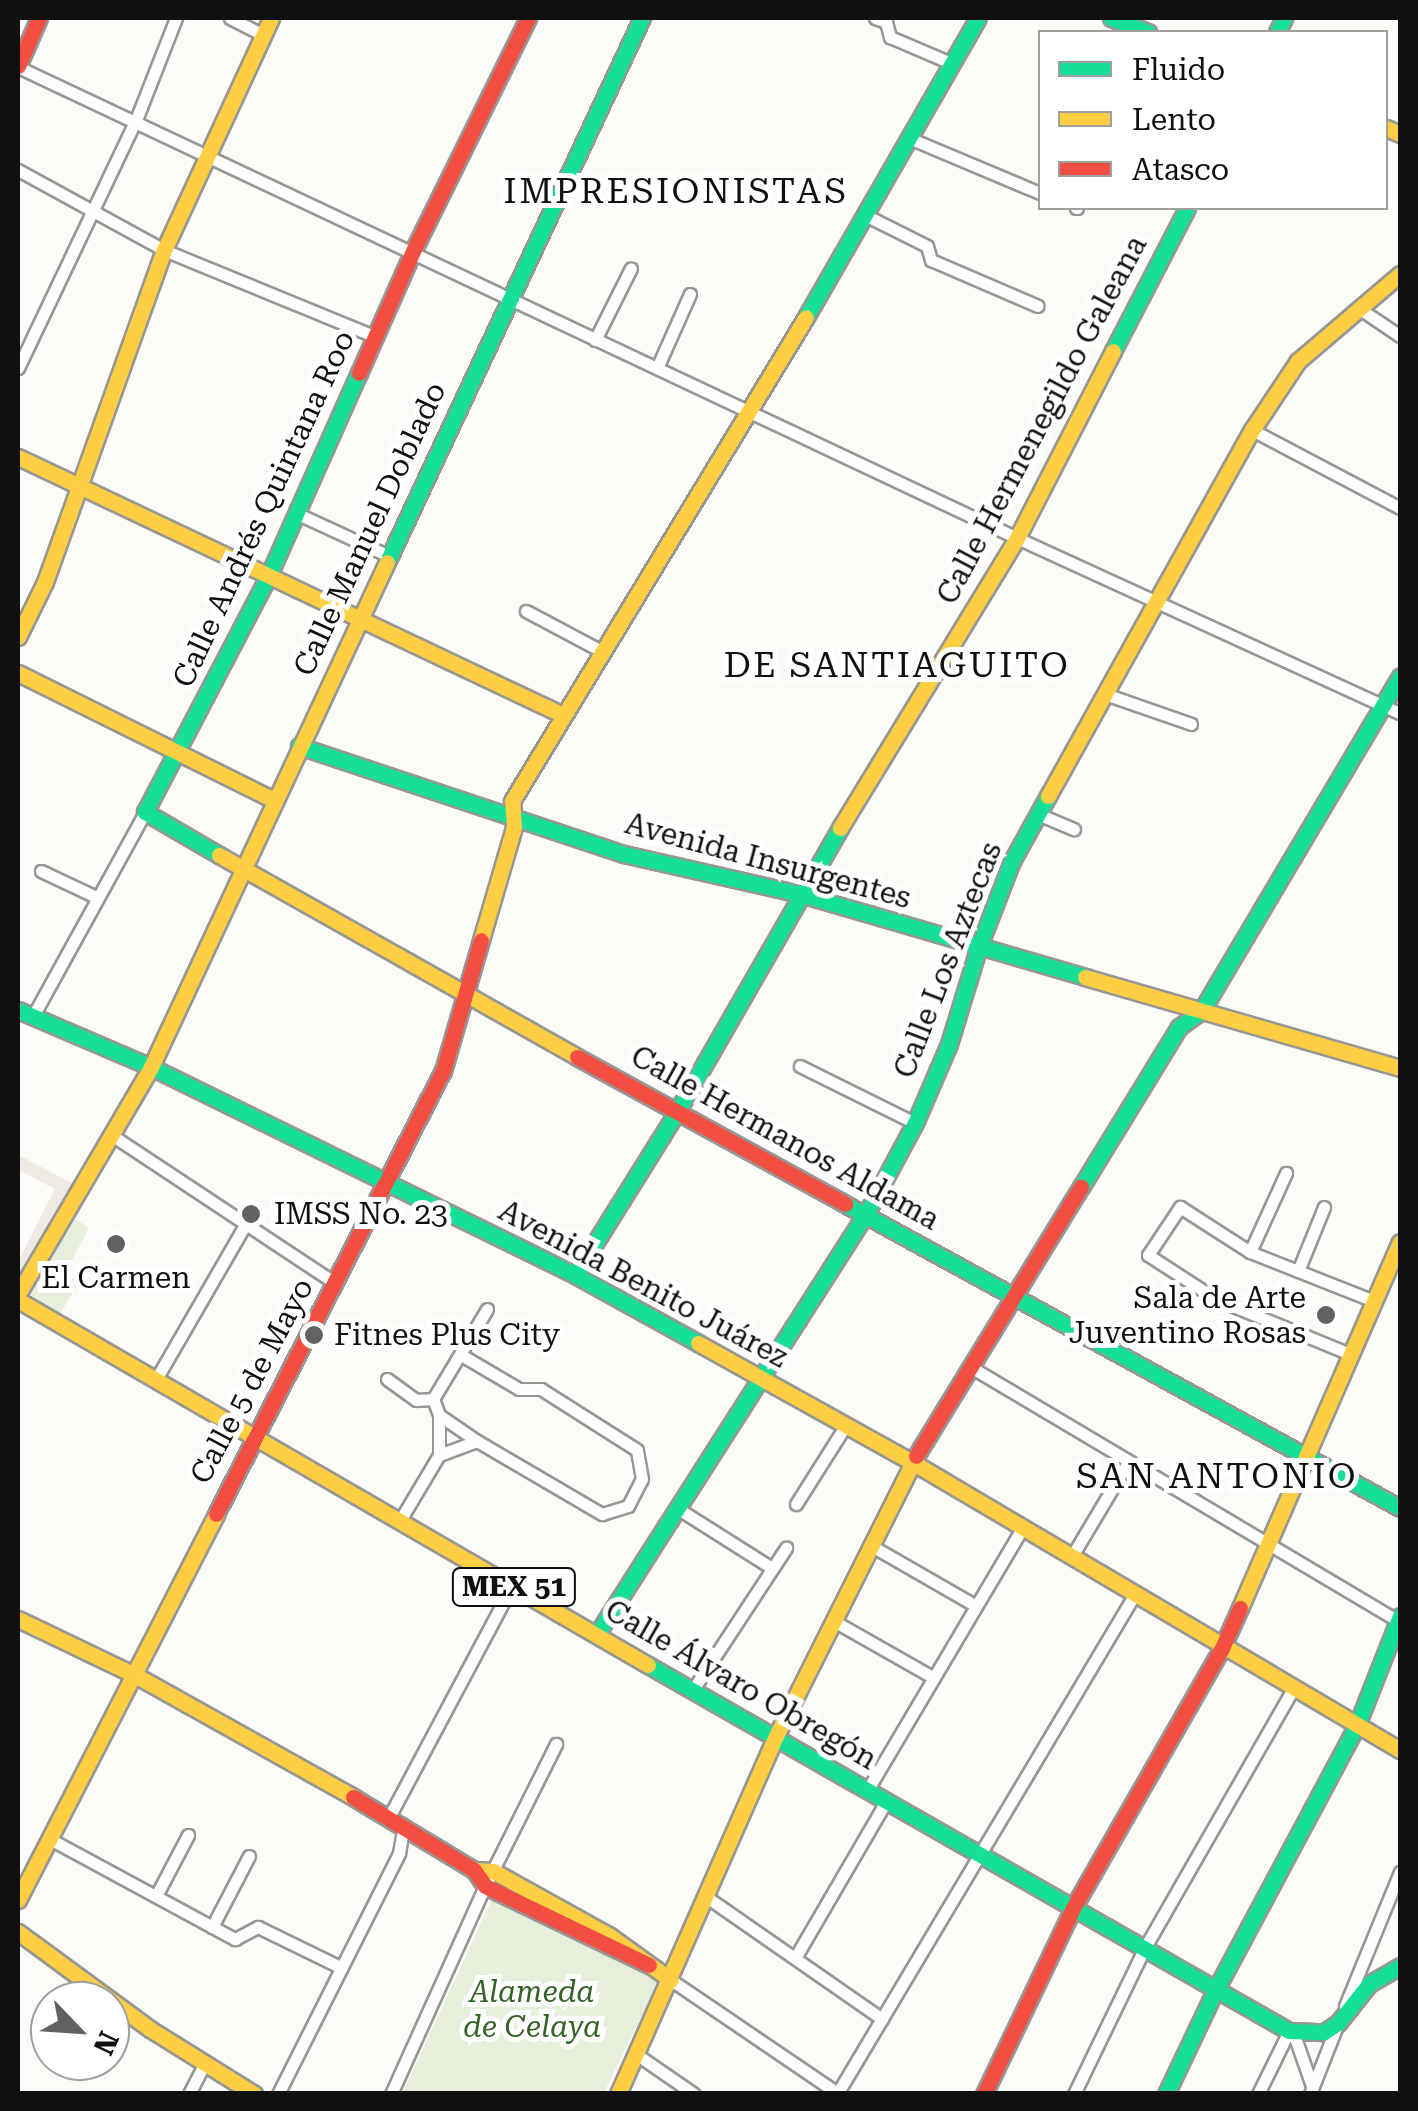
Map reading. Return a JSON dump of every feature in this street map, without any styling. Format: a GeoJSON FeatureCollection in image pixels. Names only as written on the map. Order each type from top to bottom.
{"type":"FeatureCollection","features":[{"type":"Feature","properties":{"kind":"main road"},"geometry":{"type":"LineString","coordinates":[[18,66],[39,18]]}},
{"type":"Feature","properties":{"kind":"main road"},"geometry":{"type":"LineString","coordinates":[[18,637],[45,582],[164,250],[271,18]]}},
{"type":"Feature","properties":{"kind":"main road","name":"Calle Andrés Quintana Roo"},"geometry":{"type":"LineString","coordinates":[[145,812],[268,577],[413,251],[528,18]]}},
{"type":"Feature","properties":{"kind":"main road","name":"Calle Manuel Doblado"},"geometry":{"type":"LineString","coordinates":[[18,1297],[151,1066],[642,18]]}},
{"type":"Feature","properties":{"kind":"main road","name":"Calle 5 de Mayo"},"geometry":{"type":"LineString","coordinates":[[18,1900],[135,1675],[251,1438],[443,1072],[514,828],[512,801],[752,412],[978,18]]}},
{"type":"Feature","properties":{"kind":"main road"},"geometry":{"type":"LineString","coordinates":[[1111,18],[1143,30]]}},
{"type":"Feature","properties":{"kind":"main road","name":"Calle Hermenegildo Galeana"},"geometry":{"type":"LineString","coordinates":[[575,1275],[678,1110],[800,894],[1018,538],[1185,210]]}},
{"type":"Feature","properties":{"kind":"main road","name":"Calle Los Aztecas"},"geometry":{"type":"LineString","coordinates":[[597,1634],[866,1214],[915,1122],[949,1044],[978,946],[1012,861],[1252,430],[1298,361],[1400,274]]}},
{"type":"Feature","properties":{"kind":"main road"},"geometry":{"type":"LineString","coordinates":[[18,457],[563,715]]}},
{"type":"Feature","properties":{"kind":"main road"},"geometry":{"type":"LineString","coordinates":[[18,672],[274,800]]}},
{"type":"Feature","properties":{"kind":"main road"},"geometry":{"type":"LineString","coordinates":[[618,2094],[708,1898],[776,1736],[912,1462],[1179,1027],[1202,1010],[1400,676]]}},
{"type":"Feature","properties":{"kind":"main road","name":"Avenida Insurgentes"},"geometry":{"type":"LineString","coordinates":[[298,746],[624,854],[800,894],[1400,1068]]}},
{"type":"Feature","properties":{"kind":"main road","name":"Calle Hermanos Aldama"},"geometry":{"type":"LineString","coordinates":[[145,812],[464,995],[1400,1508]]}},
{"type":"Feature","properties":{"kind":"main road","name":"Avenida Benito Juárez"},"geometry":{"type":"LineString","coordinates":[[25,1013],[151,1066],[575,1275],[912,1462],[1400,1750]]}},
{"type":"Feature","properties":{"kind":"main road"},"geometry":{"type":"LineString","coordinates":[[984,2094],[1073,1908],[1222,1648],[1400,1242]]}},
{"type":"Feature","properties":{"kind":"main road","name":"Calle Álvaro Obregón"},"geometry":{"type":"LineString","coordinates":[[18,1297],[251,1438],[1291,2032]]}},
{"type":"Feature","properties":{"kind":"main road"},"geometry":{"type":"LineString","coordinates":[[18,1620],[135,1675],[671,1980]]}},
{"type":"Feature","properties":{"kind":"main road"},"geometry":{"type":"LineString","coordinates":[[1166,2094],[1215,1990],[1357,1725],[1400,1620]]}},
{"type":"Feature","properties":{"kind":"main road"},"geometry":{"type":"LineString","coordinates":[[18,1932],[204,2064],[254,2094]]}},
{"type":"Feature","properties":{"kind":"main road"},"geometry":{"type":"LineString","coordinates":[[1291,2032],[1311,2035],[1338,2023],[1368,1984],[1400,1966]]}},
{"type":"Feature","properties":{"kind":"street"},"geometry":{"type":"LineString","coordinates":[[18,368],[136,120],[176,18]]}},
{"type":"Feature","properties":{"kind":"street"},"geometry":{"type":"LineString","coordinates":[[230,18],[263,35]]}},
{"type":"Feature","properties":{"kind":"street"},"geometry":{"type":"LineString","coordinates":[[876,18],[886,22],[890,37],[951,63]]}},
{"type":"Feature","properties":{"kind":"street"},"geometry":{"type":"LineString","coordinates":[[18,66],[1018,538],[1400,713]]}},
{"type":"Feature","properties":{"kind":"street"},"geometry":{"type":"LineString","coordinates":[[909,138],[1038,192]]}},
{"type":"Feature","properties":{"kind":"street"},"geometry":{"type":"LineString","coordinates":[[18,170],[164,250],[376,337]]}},
{"type":"Feature","properties":{"kind":"street"},"geometry":{"type":"LineString","coordinates":[[865,215],[928,246],[931,260],[1038,306]]}},
{"type":"Feature","properties":{"kind":"street"},"geometry":{"type":"LineString","coordinates":[[596,340],[631,268]]}},
{"type":"Feature","properties":{"kind":"street"},"geometry":{"type":"LineString","coordinates":[[657,368],[690,294]]}},
{"type":"Feature","properties":{"kind":"street"},"geometry":{"type":"LineString","coordinates":[[1360,309],[1400,336]]}},
{"type":"Feature","properties":{"kind":"street"},"geometry":{"type":"LineString","coordinates":[[1252,430],[1400,508]]}},
{"type":"Feature","properties":{"kind":"street"},"geometry":{"type":"LineString","coordinates":[[296,513],[388,555]]}},
{"type":"Feature","properties":{"kind":"street"},"geometry":{"type":"LineString","coordinates":[[526,611],[603,652]]}},
{"type":"Feature","properties":{"kind":"street"},"geometry":{"type":"LineString","coordinates":[[1106,694],[1191,724]]}},
{"type":"Feature","properties":{"kind":"street","name":"Calle Andrés Quintana Roo"},"geometry":{"type":"LineString","coordinates":[[25,1013],[145,812]]}},
{"type":"Feature","properties":{"kind":"street"},"geometry":{"type":"LineString","coordinates":[[1038,814],[1074,829]]}},
{"type":"Feature","properties":{"kind":"street"},"geometry":{"type":"LineString","coordinates":[[40,871],[96,897]]}},
{"type":"Feature","properties":{"kind":"street"},"geometry":{"type":"LineString","coordinates":[[800,1066],[915,1122]]}},
{"type":"Feature","properties":{"kind":"street"},"geometry":{"type":"LineString","coordinates":[[113,1136],[244,1227],[334,1283]]}},
{"type":"Feature","properties":{"kind":"street"},"geometry":{"type":"LineString","coordinates":[[1250,1252],[1286,1173]]}},
{"type":"Feature","properties":{"kind":"street"},"geometry":{"type":"LineString","coordinates":[[1350,1354],[1216,1298],[1148,1254],[1180,1207],[1250,1252],[1374,1302]]}},
{"type":"Feature","properties":{"kind":"street"},"geometry":{"type":"LineString","coordinates":[[1298,1272],[1324,1208]]}},
{"type":"Feature","properties":{"kind":"street"},"geometry":{"type":"LineString","coordinates":[[155,1381],[244,1227]]}},
{"type":"Feature","properties":{"kind":"street"},"geometry":{"type":"LineString","coordinates":[[433,1398],[488,1309]]}},
{"type":"Feature","properties":{"kind":"street"},"geometry":{"type":"LineString","coordinates":[[439,1415],[477,1442],[602,1514],[628,1506],[642,1479],[637,1450],[541,1389],[519,1389],[461,1355]]}},
{"type":"Feature","properties":{"kind":"street"},"geometry":{"type":"LineString","coordinates":[[969,1366],[1400,1620]]}},
{"type":"Feature","properties":{"kind":"street"},"geometry":{"type":"LineString","coordinates":[[387,1379],[416,1400],[433,1398]]}},
{"type":"Feature","properties":{"kind":"street"},"geometry":{"type":"LineString","coordinates":[[399,1522],[438,1455],[439,1415],[433,1398]]}},
{"type":"Feature","properties":{"kind":"street"},"geometry":{"type":"LineString","coordinates":[[796,1504],[846,1425]]}},
{"type":"Feature","properties":{"kind":"street"},"geometry":{"type":"LineString","coordinates":[[438,1455],[477,1442]]}},
{"type":"Feature","properties":{"kind":"street"},"geometry":{"type":"LineString","coordinates":[[1072,1556],[1128,1462]]}},
{"type":"Feature","properties":{"kind":"street"},"geometry":{"type":"LineString","coordinates":[[677,1508],[772,1568]]}},
{"type":"Feature","properties":{"kind":"street"},"geometry":{"type":"LineString","coordinates":[[868,1789],[1022,1527]]}},
{"type":"Feature","properties":{"kind":"street"},"geometry":{"type":"LineString","coordinates":[[870,1544],[976,1606]]}},
{"type":"Feature","properties":{"kind":"street"},"geometry":{"type":"LineString","coordinates":[[694,1688],[786,1548]]}},
{"type":"Feature","properties":{"kind":"street"},"geometry":{"type":"LineString","coordinates":[[278,2094],[399,1854],[396,1821],[512,1586]]}},
{"type":"Feature","properties":{"kind":"street"},"geometry":{"type":"LineString","coordinates":[[671,1980],[838,2093],[1136,1594]]}},
{"type":"Feature","properties":{"kind":"street"},"geometry":{"type":"LineString","coordinates":[[832,1620],[934,1678]]}},
{"type":"Feature","properties":{"kind":"street"},"geometry":{"type":"LineString","coordinates":[[1074,2094],[1144,1949],[1293,1689]]}},
{"type":"Feature","properties":{"kind":"street"},"geometry":{"type":"LineString","coordinates":[[391,2094],[489,1879],[556,1744]]}},
{"type":"Feature","properties":{"kind":"street"},"geometry":{"type":"LineString","coordinates":[[794,1958],[887,1800]]}},
{"type":"Feature","properties":{"kind":"street"},"geometry":{"type":"LineString","coordinates":[[156,1896],[188,1835]]}},
{"type":"Feature","properties":{"kind":"street"},"geometry":{"type":"LineString","coordinates":[[48,1838],[235,1940],[258,1926],[342,1968]]}},
{"type":"Feature","properties":{"kind":"street"},"geometry":{"type":"LineString","coordinates":[[212,1927],[250,1856]]}},
{"type":"Feature","properties":{"kind":"street"},"geometry":{"type":"LineString","coordinates":[[1311,2090],[1400,1872]]}},
{"type":"Feature","properties":{"kind":"street"},"geometry":{"type":"LineString","coordinates":[[708,1898],[882,2019]]}},
{"type":"Feature","properties":{"kind":"street"},"geometry":{"type":"LineString","coordinates":[[1291,2032],[1311,2090]]}},
{"type":"Feature","properties":{"kind":"street"},"geometry":{"type":"LineString","coordinates":[[1258,2094],[1291,2032]]}},
{"type":"Feature","properties":{"kind":"street"},"geometry":{"type":"LineString","coordinates":[[636,2054],[694,2094]]}},
{"type":"Feature","properties":{"kind":"street"},"geometry":{"type":"LineString","coordinates":[[189,2094],[204,2064]]}},
{"type":"Feature","properties":{"kind":"green space"},"geometry":{"type":"Polygon","coordinates":[[[75,1219],[89,1228],[65,1273],[79,1282],[59,1315],[27,1293],[75,1219]]]}},
{"type":"Feature","properties":{"kind":"green space","name":"Alameda de Celaya"},"geometry":{"type":"Polygon","coordinates":[[[493,1897],[659,1980],[604,2093],[402,2094],[493,1897]]]}},
{"type":"Feature","properties":{"kind":"shaded area"},"geometry":{"type":"Polygon","coordinates":[[[18,1155],[74,1184],[18,1284],[18,1261],[55,1189],[18,1170],[18,1155]]]}},
{"type":"Feature","properties":{"kind":"traffic: fast"},"geometry":{"type":"LineString","coordinates":[[387,562],[642,18]]}},
{"type":"Feature","properties":{"kind":"traffic: fast"},"geometry":{"type":"LineString","coordinates":[[806,317],[978,18]]}},
{"type":"Feature","properties":{"kind":"traffic: fast"},"geometry":{"type":"LineString","coordinates":[[1111,18],[1143,30]]}},
{"type":"Feature","properties":{"kind":"traffic: fast"},"geometry":{"type":"LineString","coordinates":[[1278,30],[1284,18]]}},
{"type":"Feature","properties":{"kind":"traffic: fast"},"geometry":{"type":"LineString","coordinates":[[1113,351],[1186,210]]}},
{"type":"Feature","properties":{"kind":"traffic: fast"},"geometry":{"type":"LineString","coordinates":[[219,855],[145,812],[268,577],[359,373]]}},
{"type":"Feature","properties":{"kind":"traffic: fast"},"geometry":{"type":"LineString","coordinates":[[1081,1187],[1179,1027],[1202,1010],[1400,676]]}},
{"type":"Feature","properties":{"kind":"traffic: fast"},"geometry":{"type":"LineString","coordinates":[[299,746],[624,854],[800,894],[1085,977]]}},
{"type":"Feature","properties":{"kind":"traffic: fast"},"geometry":{"type":"LineString","coordinates":[[597,1634],[866,1214],[915,1123],[949,1044],[979,946],[1012,861],[1048,796]]}},
{"type":"Feature","properties":{"kind":"traffic: fast"},"geometry":{"type":"LineString","coordinates":[[575,1275],[678,1110],[840,828]]}},
{"type":"Feature","properties":{"kind":"traffic: fast"},"geometry":{"type":"LineString","coordinates":[[18,1010],[151,1067],[575,1275],[698,1343]]}},
{"type":"Feature","properties":{"kind":"traffic: fast"},"geometry":{"type":"LineString","coordinates":[[845,1204],[1400,1508]]}},
{"type":"Feature","properties":{"kind":"traffic: fast"},"geometry":{"type":"LineString","coordinates":[[1166,2094],[1215,1991],[1357,1725],[1400,1616]]}},
{"type":"Feature","properties":{"kind":"traffic: fast"},"geometry":{"type":"LineString","coordinates":[[648,1665],[1289,2031],[1324,2032],[1338,2023],[1369,1984],[1400,1966]]}},
{"type":"Feature","properties":{"kind":"traffic: slow"},"geometry":{"type":"LineString","coordinates":[[18,637],[45,582],[164,250],[271,18]]}},
{"type":"Feature","properties":{"kind":"traffic: slow"},"geometry":{"type":"LineString","coordinates":[[1388,129],[1400,134]]}},
{"type":"Feature","properties":{"kind":"traffic: slow"},"geometry":{"type":"LineString","coordinates":[[1048,796],[1252,430],[1298,361],[1400,274]]}},
{"type":"Feature","properties":{"kind":"traffic: slow"},"geometry":{"type":"LineString","coordinates":[[481,940],[514,827],[512,801],[806,317]]}},
{"type":"Feature","properties":{"kind":"traffic: slow"},"geometry":{"type":"LineString","coordinates":[[840,828],[1017,538],[1113,351]]}},
{"type":"Feature","properties":{"kind":"traffic: slow"},"geometry":{"type":"LineString","coordinates":[[18,457],[563,715]]}},
{"type":"Feature","properties":{"kind":"traffic: slow"},"geometry":{"type":"LineString","coordinates":[[18,1294],[151,1067],[387,562]]}},
{"type":"Feature","properties":{"kind":"traffic: slow"},"geometry":{"type":"LineString","coordinates":[[18,673],[274,800]]}},
{"type":"Feature","properties":{"kind":"traffic: slow"},"geometry":{"type":"LineString","coordinates":[[219,855],[577,1057]]}},
{"type":"Feature","properties":{"kind":"traffic: slow"},"geometry":{"type":"LineString","coordinates":[[1085,977],[1400,1068]]}},
{"type":"Feature","properties":{"kind":"traffic: slow"},"geometry":{"type":"LineString","coordinates":[[1240,1608],[1400,1242]]}},
{"type":"Feature","properties":{"kind":"traffic: slow"},"geometry":{"type":"LineString","coordinates":[[18,1300],[648,1665]]}},
{"type":"Feature","properties":{"kind":"traffic: slow"},"geometry":{"type":"LineString","coordinates":[[698,1343],[912,1462],[1400,1750]]}},
{"type":"Feature","properties":{"kind":"traffic: slow"},"geometry":{"type":"LineString","coordinates":[[618,2094],[776,1736],[916,1456]]}},
{"type":"Feature","properties":{"kind":"traffic: slow"},"geometry":{"type":"LineString","coordinates":[[18,1900],[216,1514]]}},
{"type":"Feature","properties":{"kind":"traffic: slow"},"geometry":{"type":"LineString","coordinates":[[18,1619],[135,1675],[353,1797]]}},
{"type":"Feature","properties":{"kind":"traffic: slow"},"geometry":{"type":"LineString","coordinates":[[474,1870],[493,1871],[610,1936],[671,1980]]}},
{"type":"Feature","properties":{"kind":"traffic: slow"},"geometry":{"type":"LineString","coordinates":[[18,1932],[150,2029],[254,2094]]}},
{"type":"Feature","properties":{"kind":"traffic: jam"},"geometry":{"type":"LineString","coordinates":[[18,66],[39,18]]}},
{"type":"Feature","properties":{"kind":"traffic: jam"},"geometry":{"type":"LineString","coordinates":[[359,373],[413,251],[528,18]]}},
{"type":"Feature","properties":{"kind":"traffic: jam"},"geometry":{"type":"LineString","coordinates":[[216,1514],[443,1071],[481,940]]}},
{"type":"Feature","properties":{"kind":"traffic: jam"},"geometry":{"type":"LineString","coordinates":[[577,1057],[845,1204]]}},
{"type":"Feature","properties":{"kind":"traffic: jam"},"geometry":{"type":"LineString","coordinates":[[916,1456],[1081,1187]]}},
{"type":"Feature","properties":{"kind":"traffic: jam"},"geometry":{"type":"LineString","coordinates":[[984,2094],[1073,1908],[1222,1648],[1240,1608]]}},
{"type":"Feature","properties":{"kind":"traffic: jam"},"geometry":{"type":"LineString","coordinates":[[353,1797],[474,1870],[485,1886],[649,1965]]}},
{"type":"Feature","properties":{"kind":"place","name":"IMSS No. 23"},"geometry":{"type":"Point","coordinates":[251,1214]}},
{"type":"Feature","properties":{"kind":"place","name":"El Carmen"},"geometry":{"type":"Point","coordinates":[116,1244]}},
{"type":"Feature","properties":{"kind":"place","name":"Sala de Arte Juventino Rosas"},"geometry":{"type":"Point","coordinates":[1326,1315]}},
{"type":"Feature","properties":{"kind":"place","name":"Fitnes Plus City"},"geometry":{"type":"Point","coordinates":[314,1335]}},
{"type":"Feature","properties":{"kind":"district","name":"IMPRESIONISTAS"},"geometry":{"type":"Point","coordinates":[676,192]}},
{"type":"Feature","properties":{"kind":"district","name":"DE SANTIAGUITO"},"geometry":{"type":"Point","coordinates":[897,666]}},
{"type":"Feature","properties":{"kind":"district","name":"SAN ANTONIO"},"geometry":{"type":"Point","coordinates":[1217,1477]}}]}
